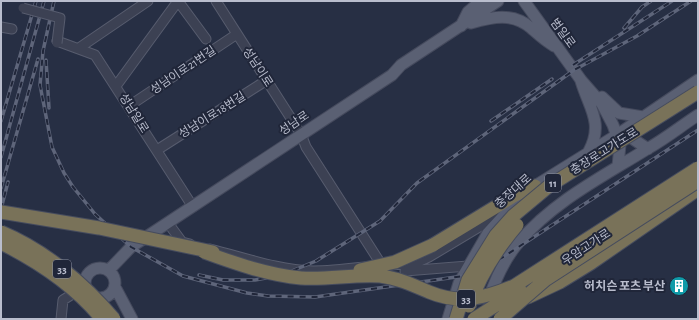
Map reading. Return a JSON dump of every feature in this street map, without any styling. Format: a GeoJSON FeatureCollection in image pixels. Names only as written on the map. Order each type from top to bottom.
{"type":"FeatureCollection","features":[{"type":"Feature","properties":{"kind":"highway","name":"충장로고가도로"},"geometry":{"type":"LineString","coordinates":[[456,319],[468,280],[496,235],[513,216],[549,186],[698,92]]}},
{"type":"Feature","properties":{"kind":"highway","name":"충장로고가도로"},"geometry":{"type":"LineString","coordinates":[[465,319],[477,282],[519,222],[554,194],[698,102]]}},
{"type":"Feature","properties":{"kind":"highway","name":"33"},"geometry":{"type":"LineString","coordinates":[[187,246],[233,262],[300,278],[380,276],[408,282],[441,296],[465,299],[481,298],[514,286],[698,168]]}},
{"type":"Feature","properties":{"kind":"highway","name":"우암고가로"},"geometry":{"type":"LineString","coordinates":[[474,319],[698,175]]}},
{"type":"Feature","properties":{"kind":"highway","name":"우암고가로"},"geometry":{"type":"LineString","coordinates":[[500,319],[545,280],[698,181]]}},
{"type":"Feature","properties":{"kind":"highway"},"geometry":{"type":"LineString","coordinates":[[1,212],[99,228],[187,246],[290,270],[322,272],[374,268],[395,262],[434,246],[515,195],[535,186]]}},
{"type":"Feature","properties":{"kind":"highway"},"geometry":{"type":"LineString","coordinates":[[500,319],[507,311],[528,297],[576,273],[698,189]]}},
{"type":"Feature","properties":{"kind":"highway","name":"33"},"geometry":{"type":"LineString","coordinates":[[1,232],[24,243],[69,274],[95,297],[114,319]]}},
{"type":"Feature","properties":{"kind":"highway","name":"33"},"geometry":{"type":"LineString","coordinates":[[1,243],[26,255],[48,270],[89,305],[101,318]]}},
{"type":"Feature","properties":{"kind":"main road"},"geometry":{"type":"LineString","coordinates":[[461,26],[468,12],[481,1]]}},
{"type":"Feature","properties":{"kind":"main road","name":"성남로"},"geometry":{"type":"LineString","coordinates":[[108,270],[130,247],[392,74],[401,65],[498,1]]}},
{"type":"Feature","properties":{"kind":"main road","name":"범일로"},"geometry":{"type":"LineString","coordinates":[[524,1],[581,80]]}},
{"type":"Feature","properties":{"kind":"main road"},"geometry":{"type":"LineString","coordinates":[[461,26],[491,17],[506,16],[523,22],[540,38],[557,48]]}},
{"type":"Feature","properties":{"kind":"main road"},"geometry":{"type":"LineString","coordinates":[[581,80],[602,104],[617,135],[620,155],[618,166]]}},
{"type":"Feature","properties":{"kind":"main road"},"geometry":{"type":"LineString","coordinates":[[581,80],[595,117],[596,140],[588,153]]}},
{"type":"Feature","properties":{"kind":"main road","name":"충장대로"},"geometry":{"type":"LineString","coordinates":[[448,319],[459,283],[468,266],[488,233],[509,210],[535,186],[617,135],[698,80]]}},
{"type":"Feature","properties":{"kind":"main road"},"geometry":{"type":"LineString","coordinates":[[593,92],[604,98],[619,113],[643,117]]}},
{"type":"Feature","properties":{"kind":"main road"},"geometry":{"type":"LineString","coordinates":[[483,319],[498,273],[518,242],[542,218],[570,196],[648,149],[698,115]]}},
{"type":"Feature","properties":{"kind":"main road"},"geometry":{"type":"LineString","coordinates":[[630,126],[629,130],[634,139],[648,149]]}},
{"type":"Feature","properties":{"kind":"main road"},"geometry":{"type":"LineString","coordinates":[[101,318],[95,297],[87,290],[86,286],[86,281],[90,272],[99,268],[108,270],[114,278],[115,287],[131,316]]}},
{"type":"Feature","properties":{"kind":"main road"},"geometry":{"type":"LineString","coordinates":[[95,297],[100,298],[109,295],[115,287]]}},
{"type":"Feature","properties":{"kind":"main road"},"geometry":{"type":"LineString","coordinates":[[101,318],[105,312],[114,308],[131,316]]}},
{"type":"Feature","properties":{"kind":"street"},"geometry":{"type":"LineString","coordinates":[[79,48],[148,1]]}},
{"type":"Feature","properties":{"kind":"street"},"geometry":{"type":"LineString","coordinates":[[116,86],[178,1],[206,39]]}},
{"type":"Feature","properties":{"kind":"street","name":"성남이로"},"geometry":{"type":"LineString","coordinates":[[216,1],[301,134],[306,147],[381,264]]}},
{"type":"Feature","properties":{"kind":"street","name":"성남일로"},"geometry":{"type":"LineString","coordinates":[[23,8],[60,18],[57,42],[79,48],[95,55],[193,206]]}},
{"type":"Feature","properties":{"kind":"street"},"geometry":{"type":"LineString","coordinates":[[1,26],[12,29]]}},
{"type":"Feature","properties":{"kind":"street","name":"성남이로21번길"},"geometry":{"type":"LineString","coordinates":[[129,106],[237,34]]}},
{"type":"Feature","properties":{"kind":"street","name":"성남이로18번길"},"geometry":{"type":"LineString","coordinates":[[157,150],[267,80]]}},
{"type":"Feature","properties":{"kind":"street"},"geometry":{"type":"LineString","coordinates":[[168,223],[182,242],[280,266],[312,271],[340,270],[381,264],[405,266],[416,263],[429,258],[509,210]]}},
{"type":"Feature","properties":{"kind":"street"},"geometry":{"type":"LineString","coordinates":[[156,231],[165,243],[288,274],[341,277],[468,266]]}},
{"type":"Feature","properties":{"kind":"street"},"geometry":{"type":"LineString","coordinates":[[61,319],[63,300],[86,286]]}},
{"type":"Feature","properties":{"kind":"railway"},"geometry":{"type":"LineString","coordinates":[[1,121],[36,1]]}},
{"type":"Feature","properties":{"kind":"railway"},"geometry":{"type":"LineString","coordinates":[[1,157],[44,1]]}},
{"type":"Feature","properties":{"kind":"railway"},"geometry":{"type":"LineString","coordinates":[[54,1],[43,51],[40,85],[52,147],[64,173],[73,187],[95,214],[131,247],[183,276],[247,293],[268,296],[315,297],[463,276],[500,259],[698,130]]}},
{"type":"Feature","properties":{"kind":"railway"},"geometry":{"type":"LineString","coordinates":[[624,28],[642,7],[651,1]]}},
{"type":"Feature","properties":{"kind":"railway"},"geometry":{"type":"LineString","coordinates":[[573,65],[672,1]]}},
{"type":"Feature","properties":{"kind":"railway"},"geometry":{"type":"LineString","coordinates":[[199,275],[223,280],[255,280],[282,275],[316,261],[380,221],[417,183],[574,70],[637,36],[691,1]]}},
{"type":"Feature","properties":{"kind":"railway"},"geometry":{"type":"LineString","coordinates":[[1,188],[38,59]]}},
{"type":"Feature","properties":{"kind":"railway"},"geometry":{"type":"LineString","coordinates":[[46,60],[49,108]]}},
{"type":"Feature","properties":{"kind":"railway"},"geometry":{"type":"LineString","coordinates":[[491,121],[552,79]]}},
{"type":"Feature","properties":{"kind":"railway"},"geometry":{"type":"LineString","coordinates":[[1,209],[8,182]]}},
{"type":"Feature","properties":{"kind":"place","name":"허치슨 포츠 부산"},"geometry":{"type":"Point","coordinates":[679,286]}}]}
